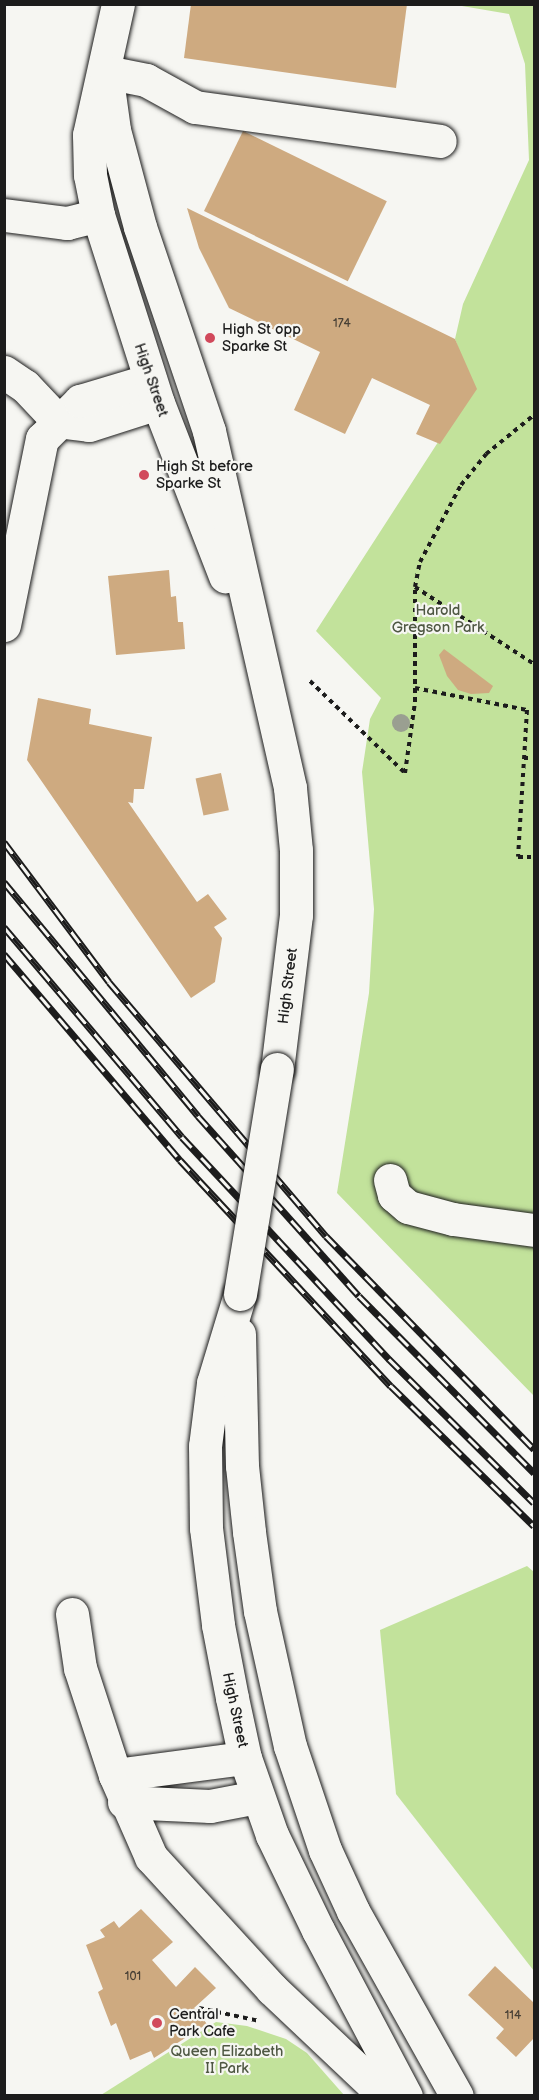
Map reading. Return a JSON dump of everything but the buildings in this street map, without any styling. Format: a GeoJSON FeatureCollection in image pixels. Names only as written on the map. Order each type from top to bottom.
{"type":"FeatureCollection","features":[{"type":"Feature","properties":{"kind":"main road","name":"High Street"},"geometry":{"type":"LineString","coordinates":[[118,4],[106,72],[88,135],[90,175],[98,215],[267,678]]}},
{"type":"Feature","properties":{"kind":"main road","name":"High Street"},"geometry":{"type":"LineString","coordinates":[[106,72],[114,130],[140,228],[208,431],[267,678],[290,788],[296,850],[291,974],[277,1069],[240,1294],[213,1383],[205,1446],[206,1505],[218,1625],[245,1758],[257,1797],[313,1921],[406,2096]]}},
{"type":"Feature","properties":{"kind":"main road"},"geometry":{"type":"LineString","coordinates":[[106,72],[146,80],[195,107],[440,141]]}},
{"type":"Feature","properties":{"kind":"main road"},"geometry":{"type":"LineString","coordinates":[[4,215],[67,223],[98,215]]}},
{"type":"Feature","properties":{"kind":"main road"},"geometry":{"type":"LineString","coordinates":[[140,228],[147,315],[160,390],[186,432],[229,519]]}},
{"type":"Feature","properties":{"kind":"main road"},"geometry":{"type":"LineString","coordinates":[[4,372],[25,386],[58,421],[89,425],[160,390]]}},
{"type":"Feature","properties":{"kind":"main road"},"geometry":{"type":"LineString","coordinates":[[4,625],[38,449],[58,421]]}},
{"type":"Feature","properties":{"kind":"main road"},"geometry":{"type":"LineString","coordinates":[[390,1180],[394,1196],[408,1207],[453,1220],[534,1230]]}},
{"type":"Feature","properties":{"kind":"main road","name":"High Street"},"geometry":{"type":"LineString","coordinates":[[240,1294],[239,1412],[249,1532],[260,1611],[290,1746],[301,1784],[353,1911],[457,2096]]}},
{"type":"Feature","properties":{"kind":"main road"},"geometry":{"type":"LineString","coordinates":[[72,1614],[80,1668],[119,1789],[151,1857],[272,1989],[385,2096]]}},
{"type":"Feature","properties":{"kind":"main road"},"geometry":{"type":"LineString","coordinates":[[119,1789],[290,1746]]}},
{"type":"Feature","properties":{"kind":"main road"},"geometry":{"type":"LineString","coordinates":[[119,1789],[210,1806],[257,1797],[301,1784]]}},
{"type":"Feature","properties":{"kind":"path"},"geometry":{"type":"LineString","coordinates":[[310,681],[405,772],[416,688],[415,587],[420,562],[438,523],[461,485],[486,454],[534,415]]}},
{"type":"Feature","properties":{"kind":"path"},"geometry":{"type":"LineString","coordinates":[[415,587],[534,664]]}},
{"type":"Feature","properties":{"kind":"path"},"geometry":{"type":"LineString","coordinates":[[416,688],[527,710],[518,857],[534,857]]}},
{"type":"Feature","properties":{"kind":"path"},"geometry":{"type":"LineString","coordinates":[[524,759],[534,758]]}},
{"type":"Feature","properties":{"kind":"path"},"geometry":{"type":"LineString","coordinates":[[199,2008],[265,2023]]}},
{"type":"Feature","properties":{"kind":"green space","name":"Harold Gregson Park"},"geometry":{"type":"Polygon","coordinates":[[[456,5],[534,5],[534,1396],[337,1193],[369,993],[374,909],[362,772],[370,719],[381,698],[316,631],[473,388],[455,339],[463,304],[529,160],[525,64],[509,14],[456,5]]]}},
{"type":"Feature","properties":{"kind":"green space"},"geometry":{"type":"Polygon","coordinates":[[[527,1566],[534,1572],[534,1971],[396,1794],[380,1630],[527,1566]]]}},
{"type":"Feature","properties":{"kind":"green space","name":"Queen Elizabeth II Park"},"geometry":{"type":"Polygon","coordinates":[[[216,2022],[247,2026],[286,2039],[307,2053],[344,2095],[101,2095],[216,2022]]]}},
{"type":"Feature","properties":{"kind":"railway"},"geometry":{"type":"LineString","coordinates":[[4,842],[109,982],[326,1236],[534,1449]]}},
{"type":"Feature","properties":{"kind":"railway"},"geometry":{"type":"LineString","coordinates":[[4,882],[198,1116],[359,1296],[534,1473]]}},
{"type":"Feature","properties":{"kind":"railway"},"geometry":{"type":"LineString","coordinates":[[4,927],[182,1137],[389,1359],[534,1503]]}},
{"type":"Feature","properties":{"kind":"railway"},"geometry":{"type":"LineString","coordinates":[[4,954],[180,1160],[391,1386],[534,1526]]}},
{"type":"Feature","properties":{"kind":"place","name":"High St opp Sparke St"},"geometry":{"type":"Point","coordinates":[210,338]}},
{"type":"Feature","properties":{"kind":"place","name":"High St before Sparke St"},"geometry":{"type":"Point","coordinates":[144,475]}},
{"type":"Feature","properties":{"kind":"place","name":"Central Park Cafe"},"geometry":{"type":"Point","coordinates":[157,2023]}}]}
